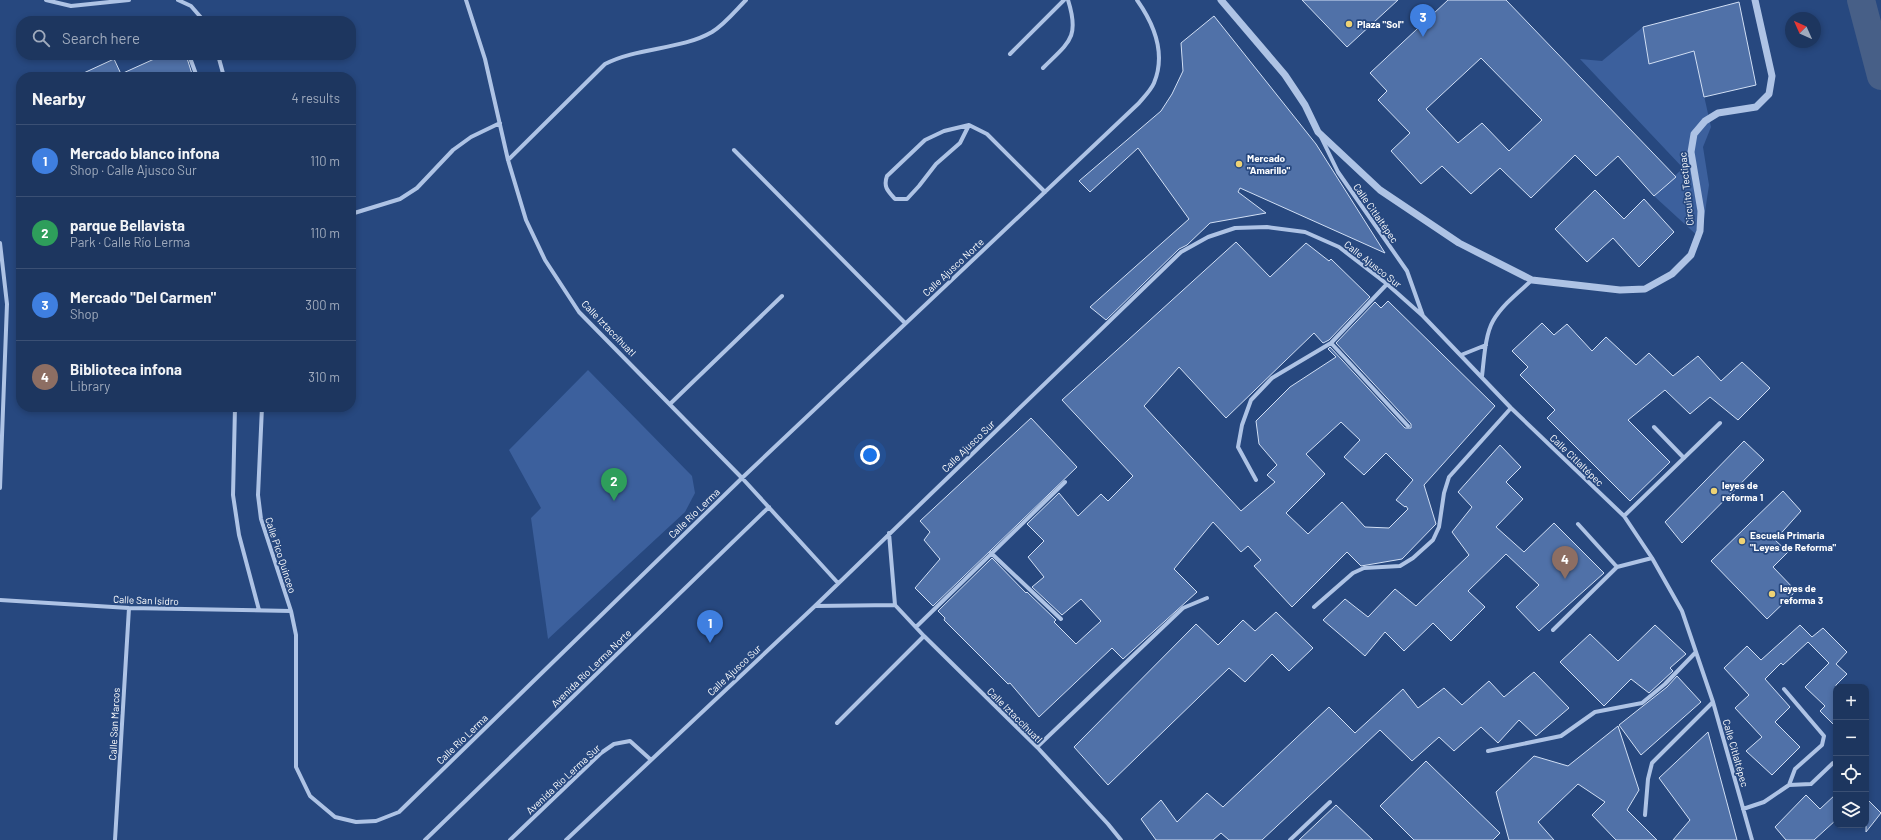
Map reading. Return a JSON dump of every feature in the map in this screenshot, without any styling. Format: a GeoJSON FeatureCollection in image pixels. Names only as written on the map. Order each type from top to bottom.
{"type":"FeatureCollection","features":[{"type":"Feature","properties":{"kind":"street"},"geometry":{"type":"LineString","coordinates":[[46,0],[71,6],[130,0]]}},
{"type":"Feature","properties":{"kind":"street"},"geometry":{"type":"LineString","coordinates":[[178,0],[191,6],[200,16]]}},
{"type":"Feature","properties":{"kind":"street","name":"Calle Iztaccíhuatl"},"geometry":{"type":"LineString","coordinates":[[466,0],[485,59],[508,160],[526,220],[545,260],[580,312],[742,478],[838,583]]}},
{"type":"Feature","properties":{"kind":"street"},"geometry":{"type":"LineString","coordinates":[[508,160],[605,64],[617,58],[695,39],[712,32],[746,0]]}},
{"type":"Feature","properties":{"kind":"street"},"geometry":{"type":"LineString","coordinates":[[1010,54],[1064,0]]}},
{"type":"Feature","properties":{"kind":"street"},"geometry":{"type":"LineString","coordinates":[[1043,68],[1063,48],[1074,33],[1073,16],[1068,0]]}},
{"type":"Feature","properties":{"kind":"street","name":"Calle Ajusco Norte"},"geometry":{"type":"LineString","coordinates":[[742,478],[1139,103],[1154,84],[1160,59],[1156,36],[1146,13],[1137,0]]}},
{"type":"Feature","properties":{"kind":"street"},"geometry":{"type":"LineString","coordinates":[[1221,0],[1285,75],[1305,105],[1318,132],[1380,190],[1458,243],[1532,280],[1508,303],[1492,322],[1486,345],[1482,376]]}},
{"type":"Feature","properties":{"kind":"street","name":"Circuito Tectipac"},"geometry":{"type":"LineString","coordinates":[[1532,280],[1620,290],[1645,289],[1672,274],[1691,255],[1700,231],[1700,211],[1690,152],[1694,134],[1705,121],[1718,113],[1756,107],[1769,94],[1772,76],[1755,0]]}},
{"type":"Feature","properties":{"kind":"street"},"geometry":{"type":"LineString","coordinates":[[191,60],[195,72]]}},
{"type":"Feature","properties":{"kind":"street"},"geometry":{"type":"LineString","coordinates":[[219,60],[223,72]]}},
{"type":"Feature","properties":{"kind":"street"},"geometry":{"type":"LineString","coordinates":[[356,212],[400,199],[417,188],[453,150],[471,137],[500,123]]}},
{"type":"Feature","properties":{"kind":"street"},"geometry":{"type":"LineString","coordinates":[[969,126],[960,142],[936,164],[907,199],[895,199],[886,189],[885,182],[887,176],[925,140],[944,131],[969,126],[987,134],[1045,192]]}},
{"type":"Feature","properties":{"kind":"street","name":"Calle Citlaltépec"},"geometry":{"type":"LineString","coordinates":[[1318,132],[1338,172],[1407,271],[1423,316],[1511,408],[1624,516],[1652,558],[1682,610],[1713,702],[1752,840]]}},
{"type":"Feature","properties":{"kind":"street"},"geometry":{"type":"LineString","coordinates":[[734,150],[905,323]]}},
{"type":"Feature","properties":{"kind":"street","name":"Calle Ajusco Sur"},"geometry":{"type":"LineString","coordinates":[[566,840],[650,759],[815,606],[1181,252],[1208,237],[1235,228],[1267,227],[1304,232],[1338,247],[1387,284],[1423,316]]}},
{"type":"Feature","properties":{"kind":"street"},"geometry":{"type":"LineString","coordinates":[[0,243],[8,304],[0,488]]}},
{"type":"Feature","properties":{"kind":"street"},"geometry":{"type":"LineString","coordinates":[[1256,480],[1238,447],[1242,425],[1251,400],[1272,378],[1331,343],[1387,284]]}},
{"type":"Feature","properties":{"kind":"street"},"geometry":{"type":"LineString","coordinates":[[671,404],[782,296]]}},
{"type":"Feature","properties":{"kind":"street"},"geometry":{"type":"LineString","coordinates":[[1331,343],[1408,426]]}},
{"type":"Feature","properties":{"kind":"street"},"geometry":{"type":"LineString","coordinates":[[1461,355],[1486,345]]}},
{"type":"Feature","properties":{"kind":"street"},"geometry":{"type":"LineString","coordinates":[[1314,607],[1353,573],[1364,568],[1400,566],[1413,558],[1433,540],[1439,527],[1444,493],[1449,477],[1511,408]]}},
{"type":"Feature","properties":{"kind":"street"},"geometry":{"type":"LineString","coordinates":[[235,412],[233,495],[239,535],[259,610]]}},
{"type":"Feature","properties":{"kind":"street","name":"Calle Pico Quinceo"},"geometry":{"type":"LineString","coordinates":[[262,412],[258,495],[260,519],[291,611]]}},
{"type":"Feature","properties":{"kind":"street"},"geometry":{"type":"LineString","coordinates":[[1624,516],[1720,423]]}},
{"type":"Feature","properties":{"kind":"street"},"geometry":{"type":"LineString","coordinates":[[1654,427],[1684,458]]}},
{"type":"Feature","properties":{"kind":"street","name":"Calle Río Lerma"},"geometry":{"type":"LineString","coordinates":[[291,611],[296,635],[296,767],[310,796],[335,817],[356,822],[376,821],[399,812],[742,478]]}},
{"type":"Feature","properties":{"kind":"street"},"geometry":{"type":"LineString","coordinates":[[916,627],[1065,482]]}},
{"type":"Feature","properties":{"kind":"street","name":"Avenida Río Lerma Norte"},"geometry":{"type":"LineString","coordinates":[[425,840],[769,507]]}},
{"type":"Feature","properties":{"kind":"street"},"geometry":{"type":"LineString","coordinates":[[1578,524],[1617,567]]}},
{"type":"Feature","properties":{"kind":"street"},"geometry":{"type":"LineString","coordinates":[[815,606],[895,605],[889,533]]}},
{"type":"Feature","properties":{"kind":"street"},"geometry":{"type":"LineString","coordinates":[[991,553],[1061,619]]}},
{"type":"Feature","properties":{"kind":"street"},"geometry":{"type":"LineString","coordinates":[[1553,630],[1617,567],[1652,558]]}},
{"type":"Feature","properties":{"kind":"street"},"geometry":{"type":"LineString","coordinates":[[1037,747],[1183,608],[1206,598]]}},
{"type":"Feature","properties":{"kind":"street","name":"Calle San Isidro"},"geometry":{"type":"LineString","coordinates":[[0,600],[129,608],[291,611]]}},
{"type":"Feature","properties":{"kind":"street","name":"Calle Iztaccíhuatl"},"geometry":{"type":"LineString","coordinates":[[895,605],[924,636],[1037,747],[1122,840]]}},
{"type":"Feature","properties":{"kind":"street","name":"Calle San Marcos"},"geometry":{"type":"LineString","coordinates":[[115,840],[129,608]]}},
{"type":"Feature","properties":{"kind":"street"},"geometry":{"type":"LineString","coordinates":[[837,724],[924,636]]}},
{"type":"Feature","properties":{"kind":"street"},"geometry":{"type":"LineString","coordinates":[[1488,751],[1561,736],[1595,712],[1642,703],[1665,684],[1696,652]]}},
{"type":"Feature","properties":{"kind":"street"},"geometry":{"type":"LineString","coordinates":[[1784,689],[1824,736],[1822,745],[1795,769],[1789,785]]}},
{"type":"Feature","properties":{"kind":"street"},"geometry":{"type":"LineString","coordinates":[[1645,815],[1648,779],[1652,763],[1713,702]]}},
{"type":"Feature","properties":{"kind":"street","name":"Avenida Río Lerma Sur"},"geometry":{"type":"LineString","coordinates":[[510,840],[601,753],[614,744],[630,741],[650,759]]}},
{"type":"Feature","properties":{"kind":"street"},"geometry":{"type":"LineString","coordinates":[[1743,809],[1764,802],[1789,785],[1811,784],[1833,764]]}},
{"type":"Feature","properties":{"kind":"street"},"geometry":{"type":"LineString","coordinates":[[1290,840],[1330,802]]}},
{"type":"Feature","properties":{"kind":"shaded area"},"geometry":{"type":"Polygon","coordinates":[[[1643,27],[1649,64],[1694,51],[1711,127],[1703,147],[1709,185],[1701,239],[1654,196],[1683,168],[1580,59],[1602,61],[1643,27]]]}},
{"type":"Feature","properties":{"kind":"shaded area"},"geometry":{"type":"Polygon","coordinates":[[[588,370],[692,476],[695,493],[685,512],[548,639],[531,518],[541,508],[509,450],[588,370]]]}},
{"type":"Feature","properties":{"kind":"building","name":"Plaza \"Sol\""},"geometry":{"type":"Polygon","coordinates":[[[1302,0],[1398,0],[1347,47],[1302,0]]]}},
{"type":"Feature","properties":{"kind":"building"},"geometry":{"type":"Polygon","coordinates":[[[1448,0],[1506,0],[1676,177],[1654,196],[1618,156],[1596,176],[1575,155],[1531,198],[1500,168],[1471,194],[1442,166],[1421,184],[1391,151],[1410,133],[1378,100],[1387,91],[1370,73],[1448,0]],[[1481,58],[1426,109],[1458,143],[1482,123],[1509,151],[1542,120],[1481,58]]]}},
{"type":"Feature","properties":{"kind":"building"},"geometry":{"type":"Polygon","coordinates":[[[1739,2],[1756,85],[1704,97],[1694,51],[1649,64],[1643,27],[1739,2]]]}},
{"type":"Feature","properties":{"kind":"building","name":"Mercado \"Amarillo\""},"geometry":{"type":"Polygon","coordinates":[[[1214,16],[1316,144],[1385,253],[1240,188],[1238,192],[1266,213],[1210,223],[1187,245],[1179,249],[1106,320],[1090,307],[1189,219],[1138,148],[1090,192],[1079,181],[1161,111],[1172,94],[1183,71],[1181,43],[1214,16]]]}},
{"type":"Feature","properties":{"kind":"building"},"geometry":{"type":"Polygon","coordinates":[[[112,60],[114,60],[120,72],[86,72],[112,60]]]}},
{"type":"Feature","properties":{"kind":"building"},"geometry":{"type":"Polygon","coordinates":[[[152,60],[188,60],[191,72],[125,72],[152,60]]]}},
{"type":"Feature","properties":{"kind":"building"},"geometry":{"type":"Polygon","coordinates":[[[1595,190],[1624,219],[1644,199],[1674,232],[1639,267],[1613,238],[1587,262],[1555,229],[1595,190]]]}},
{"type":"Feature","properties":{"kind":"building"},"geometry":{"type":"Polygon","coordinates":[[[1236,242],[1270,277],[1306,243],[1329,261],[1331,259],[1370,297],[1329,340],[1323,343],[1314,333],[1226,418],[1179,367],[1144,406],[1241,511],[1275,482],[1267,475],[1277,465],[1259,444],[1256,421],[1290,387],[1336,357],[1328,349],[1330,347],[1405,428],[1411,428],[1411,424],[1336,343],[1375,302],[1381,308],[1388,301],[1495,406],[1424,485],[1436,524],[1402,559],[1361,566],[1347,552],[1292,607],[1254,566],[1261,560],[1248,546],[1241,552],[1213,522],[1174,569],[1197,592],[1123,659],[1112,648],[1039,717],[1010,683],[1008,684],[944,620],[945,618],[938,611],[992,558],[1026,593],[1027,592],[1056,620],[1054,622],[1076,644],[1101,621],[1081,599],[1062,615],[1032,587],[1044,577],[1028,557],[1044,541],[1027,524],[1059,493],[1078,516],[1101,494],[1108,501],[1133,476],[1062,400],[1236,242]],[[1341,422],[1306,454],[1325,474],[1286,513],[1308,534],[1342,502],[1365,527],[1389,528],[1408,509],[1396,500],[1413,480],[1386,453],[1364,475],[1344,457],[1360,440],[1341,422]]]}},
{"type":"Feature","properties":{"kind":"building"},"geometry":{"type":"Polygon","coordinates":[[[1542,323],[1554,335],[1567,324],[1592,351],[1606,337],[1636,365],[1649,353],[1673,376],[1698,356],[1721,381],[1742,362],[1770,388],[1738,420],[1710,397],[1690,414],[1665,390],[1628,420],[1670,462],[1630,501],[1547,418],[1555,410],[1520,375],[1528,367],[1512,351],[1542,323]]]}},
{"type":"Feature","properties":{"kind":"building"},"geometry":{"type":"Polygon","coordinates":[[[1031,418],[1077,467],[933,606],[915,588],[940,559],[924,540],[930,532],[920,521],[1031,418]]]}},
{"type":"Feature","properties":{"kind":"building","name":"leyes de reforma 1"},"geometry":{"type":"Polygon","coordinates":[[[1744,441],[1764,460],[1682,543],[1665,522],[1744,441]]]}},
{"type":"Feature","properties":{"kind":"building"},"geometry":{"type":"Polygon","coordinates":[[[1500,445],[1521,467],[1506,482],[1523,499],[1496,527],[1524,552],[1554,523],[1604,573],[1539,631],[1516,607],[1539,585],[1506,554],[1468,591],[1485,607],[1451,641],[1433,623],[1404,651],[1385,632],[1365,656],[1323,620],[1345,599],[1368,617],[1395,589],[1416,606],[1469,555],[1452,532],[1472,507],[1458,492],[1500,445]]]}},
{"type":"Feature","properties":{"kind":"building"},"geometry":{"type":"Polygon","coordinates":[[[1783,491],[1801,511],[1775,540],[1788,552],[1773,567],[1796,591],[1767,619],[1711,561],[1783,491]]]}},
{"type":"Feature","properties":{"kind":"building"},"geometry":{"type":"Polygon","coordinates":[[[1276,612],[1313,648],[1289,671],[1272,654],[1245,682],[1229,668],[1108,785],[1074,747],[1196,624],[1218,645],[1243,620],[1255,631],[1276,612]]]}},
{"type":"Feature","properties":{"kind":"building"},"geometry":{"type":"Polygon","coordinates":[[[1655,625],[1686,654],[1670,668],[1673,671],[1649,693],[1631,679],[1604,706],[1560,662],[1590,634],[1618,661],[1655,625]]]}},
{"type":"Feature","properties":{"kind":"building"},"geometry":{"type":"Polygon","coordinates":[[[1800,625],[1812,637],[1823,628],[1847,652],[1836,664],[1847,674],[1837,684],[1833,684],[1833,724],[1820,711],[1825,706],[1805,687],[1829,663],[1808,642],[1783,665],[1781,663],[1765,679],[1790,707],[1775,722],[1800,747],[1772,775],[1746,751],[1762,737],[1735,708],[1749,695],[1724,668],[1747,646],[1761,660],[1800,625]]]}},
{"type":"Feature","properties":{"kind":"building"},"geometry":{"type":"Polygon","coordinates":[[[1534,672],[1569,708],[1536,736],[1519,720],[1498,743],[1481,727],[1454,751],[1439,737],[1412,761],[1380,730],[1262,840],[1229,840],[1221,833],[1213,840],[1156,840],[1141,819],[1161,800],[1177,822],[1207,793],[1223,807],[1329,707],[1355,733],[1403,689],[1418,708],[1444,688],[1462,705],[1489,681],[1504,697],[1534,672]]]}},
{"type":"Feature","properties":{"kind":"building"},"geometry":{"type":"Polygon","coordinates":[[[1677,676],[1701,702],[1641,755],[1619,725],[1667,687],[1677,676]]]}},
{"type":"Feature","properties":{"kind":"building"},"geometry":{"type":"Polygon","coordinates":[[[1618,726],[1639,790],[1627,810],[1657,840],[1616,840],[1592,815],[1605,802],[1578,784],[1538,822],[1554,840],[1509,840],[1496,792],[1534,756],[1568,766],[1618,726]]]}},
{"type":"Feature","properties":{"kind":"building"},"geometry":{"type":"Polygon","coordinates":[[[1708,732],[1737,840],[1673,840],[1690,820],[1659,778],[1708,732]]]}},
{"type":"Feature","properties":{"kind":"building"},"geometry":{"type":"Polygon","coordinates":[[[1426,761],[1500,833],[1493,840],[1414,840],[1380,806],[1426,761]]]}},
{"type":"Feature","properties":{"kind":"building"},"geometry":{"type":"Polygon","coordinates":[[[1806,795],[1820,809],[1833,797],[1833,823],[1814,840],[1786,840],[1775,827],[1806,795]]]}},
{"type":"Feature","properties":{"kind":"building"},"geometry":{"type":"Polygon","coordinates":[[[1869,801],[1881,813],[1866,832],[1866,828],[1869,828],[1869,801]]]}},
{"type":"Feature","properties":{"kind":"building"},"geometry":{"type":"Polygon","coordinates":[[[1336,805],[1373,840],[1299,840],[1336,805]]]}},
{"type":"Feature","properties":{"kind":"waterway"},"geometry":{"type":"LineString","coordinates":[[1861,0],[1881,76]]}},
{"type":"Feature","properties":{"kind":"place","name":"Plaza \"Sol\""},"geometry":{"type":"Point","coordinates":[1349,24]}},
{"type":"Feature","properties":{"kind":"place","name":"Mercado \"Del Carmen\""},"geometry":{"type":"Point","coordinates":[1423,37]}},
{"type":"Feature","properties":{"kind":"place","name":"Mercado \"Amarillo\""},"geometry":{"type":"Point","coordinates":[1239,164]}},
{"type":"Feature","properties":{"kind":"place","name":"leyes de reforma 1"},"geometry":{"type":"Point","coordinates":[1714,491]}},
{"type":"Feature","properties":{"kind":"place","name":"parque Bellavista"},"geometry":{"type":"Point","coordinates":[614,501]}},
{"type":"Feature","properties":{"kind":"place","name":"Escuela Primaria \"Leyes de Reforma\""},"geometry":{"type":"Point","coordinates":[1742,541]}},
{"type":"Feature","properties":{"kind":"place","name":"Biblioteca infona"},"geometry":{"type":"Point","coordinates":[1565,579]}},
{"type":"Feature","properties":{"kind":"place","name":"leyes de reforma 3"},"geometry":{"type":"Point","coordinates":[1772,594]}},
{"type":"Feature","properties":{"kind":"place","name":"Mercado blanco infona"},"geometry":{"type":"Point","coordinates":[710,643]}}]}
